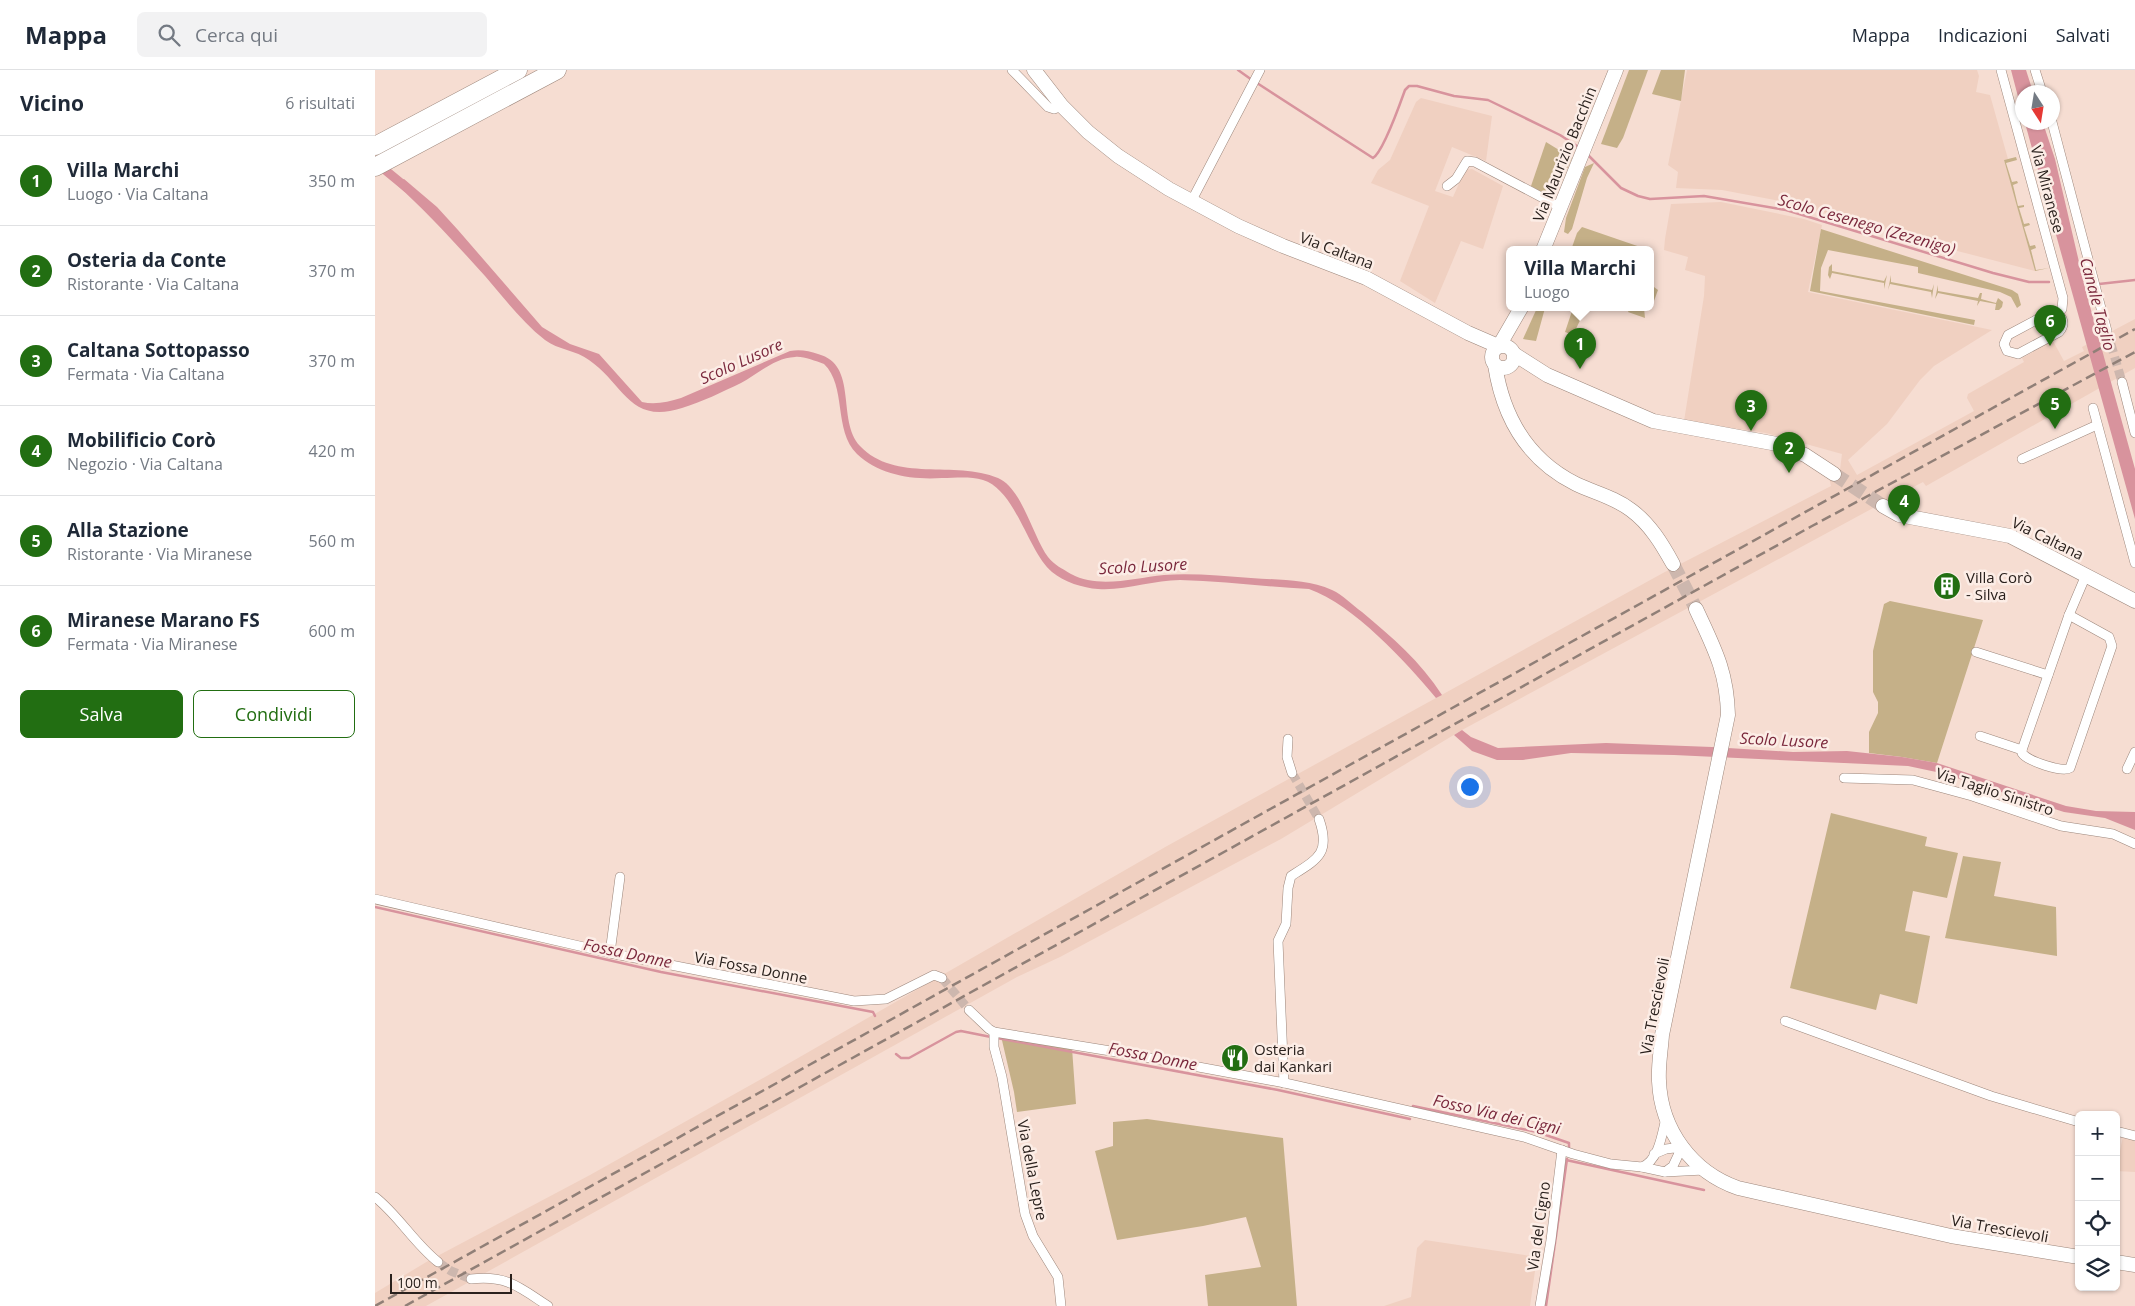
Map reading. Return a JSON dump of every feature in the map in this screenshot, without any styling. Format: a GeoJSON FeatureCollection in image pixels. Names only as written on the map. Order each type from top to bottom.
{"type":"FeatureCollection","features":[{"type":"Feature","properties":{"kind":"highway"},"geometry":{"type":"LineString","coordinates":[[375,146],[517,70]]}},
{"type":"Feature","properties":{"kind":"highway"},"geometry":{"type":"LineString","coordinates":[[375,167],[557,70]]}},
{"type":"Feature","properties":{"kind":"main road","name":"Via Caltana"},"geometry":{"type":"LineString","coordinates":[[1034,70],[1062,106],[1088,132],[1118,156],[1191,202],[1238,226],[1366,278],[1468,333],[1504,356],[1653,421],[1724,433],[1794,449],[1834,474]]}},
{"type":"Feature","properties":{"kind":"main road","name":"Via Maurizio Bacchin"},"geometry":{"type":"LineString","coordinates":[[1545,246],[1616,70]]}},
{"type":"Feature","properties":{"kind":"main road"},"geometry":{"type":"LineString","coordinates":[[1520,311],[1513,320],[1504,356],[1505,400],[1518,431],[1532,452],[1565,478],[1617,500],[1633,511],[1655,535],[1673,564]]}},
{"type":"Feature","properties":{"kind":"main road","name":"Via Caltana"},"geometry":{"type":"LineString","coordinates":[[1883,506],[1899,514],[2005,535],[2135,600]]}},
{"type":"Feature","properties":{"kind":"main road","name":"Via Trescievoli"},"geometry":{"type":"LineString","coordinates":[[1696,609],[1723,669],[1727,691],[1727,707],[1724,735],[1662,1035],[1659,1081],[1667,1118],[1682,1148],[1704,1170],[1727,1184],[1951,1236],[2075,1256]]}},
{"type":"Feature","properties":{"kind":"main road"},"geometry":{"type":"LineString","coordinates":[[2120,1263],[2135,1265]]}},
{"type":"Feature","properties":{"kind":"street","name":"Via Caltana"},"geometry":{"type":"LineString","coordinates":[[1012,70],[1048,107],[1054,109],[1062,106]]}},
{"type":"Feature","properties":{"kind":"street","name":"Via Miranese"},"geometry":{"type":"LineString","coordinates":[[2001,70],[2063,298],[2064,304],[2058,314]]}},
{"type":"Feature","properties":{"kind":"street"},"geometry":{"type":"LineString","coordinates":[[2035,70],[2040,85]]}},
{"type":"Feature","properties":{"kind":"street"},"geometry":{"type":"LineString","coordinates":[[1191,202],[1213,164],[1259,73]]}},
{"type":"Feature","properties":{"kind":"street"},"geometry":{"type":"LineString","coordinates":[[2054,130],[2107,331]]}},
{"type":"Feature","properties":{"kind":"street"},"geometry":{"type":"LineString","coordinates":[[1447,186],[1456,179],[1467,161],[1475,162],[1560,207]]}},
{"type":"Feature","properties":{"kind":"street","name":"Via Miranese"},"geometry":{"type":"LineString","coordinates":[[2047,314],[2058,314],[2063,319],[2063,325],[2056,334],[2018,354],[2011,354],[2005,348],[2004,341],[2008,335],[2047,314]]}},
{"type":"Feature","properties":{"kind":"street"},"geometry":{"type":"LineString","coordinates":[[2122,382],[2135,433]]}},
{"type":"Feature","properties":{"kind":"street"},"geometry":{"type":"LineString","coordinates":[[2093,408],[2135,563]]}},
{"type":"Feature","properties":{"kind":"street"},"geometry":{"type":"LineString","coordinates":[[2022,459],[2097,425]]}},
{"type":"Feature","properties":{"kind":"street"},"geometry":{"type":"LineString","coordinates":[[2069,615],[2109,637],[2112,641],[2112,646],[2070,768],[2064,771],[2027,759],[2022,750],[2069,615],[2086,575]]}},
{"type":"Feature","properties":{"kind":"street"},"geometry":{"type":"LineString","coordinates":[[1976,652],[2048,675]]}},
{"type":"Feature","properties":{"kind":"street"},"geometry":{"type":"LineString","coordinates":[[1980,736],[2022,750]]}},
{"type":"Feature","properties":{"kind":"street"},"geometry":{"type":"LineString","coordinates":[[1288,739],[1287,757],[1292,773]]}},
{"type":"Feature","properties":{"kind":"street"},"geometry":{"type":"LineString","coordinates":[[2127,769],[2135,752]]}},
{"type":"Feature","properties":{"kind":"street","name":"Via Taglio Sinistro"},"geometry":{"type":"LineString","coordinates":[[1844,778],[1913,780],[1972,796],[2061,826],[2113,834],[2135,844]]}},
{"type":"Feature","properties":{"kind":"street"},"geometry":{"type":"LineString","coordinates":[[1284,1083],[1278,941],[1286,924],[1288,888],[1291,876],[1309,865],[1322,852],[1324,835],[1319,819]]}},
{"type":"Feature","properties":{"kind":"street"},"geometry":{"type":"LineString","coordinates":[[610,953],[620,877]]}},
{"type":"Feature","properties":{"kind":"street","name":"Via Fossa Donne"},"geometry":{"type":"LineString","coordinates":[[375,899],[610,953],[854,1001],[886,999],[934,975],[942,978]]}},
{"type":"Feature","properties":{"kind":"street"},"geometry":{"type":"LineString","coordinates":[[969,1010],[994,1034],[1123,1053],[1284,1083],[1525,1137],[1611,1164],[1642,1167],[1665,1172],[1704,1170]]}},
{"type":"Feature","properties":{"kind":"street"},"geometry":{"type":"LineString","coordinates":[[1785,1021],[1991,1096],[2075,1121]]}},
{"type":"Feature","properties":{"kind":"street","name":"Via della Lepre"},"geometry":{"type":"LineString","coordinates":[[994,1034],[994,1047],[1002,1077],[1025,1214],[1033,1236],[1057,1277],[1061,1306]]}},
{"type":"Feature","properties":{"kind":"street"},"geometry":{"type":"LineString","coordinates":[[1642,1167],[1648,1163],[1654,1154],[1667,1118]]}},
{"type":"Feature","properties":{"kind":"street"},"geometry":{"type":"LineString","coordinates":[[2120,1132],[2135,1136]]}},
{"type":"Feature","properties":{"kind":"street"},"geometry":{"type":"LineString","coordinates":[[1654,1154],[1666,1149],[1682,1148]]}},
{"type":"Feature","properties":{"kind":"street"},"geometry":{"type":"LineString","coordinates":[[1665,1172],[1673,1166],[1682,1148]]}},
{"type":"Feature","properties":{"kind":"street","name":"Via del Cigno"},"geometry":{"type":"LineString","coordinates":[[1540,1306],[1551,1240],[1562,1150]]}},
{"type":"Feature","properties":{"kind":"street"},"geometry":{"type":"LineString","coordinates":[[375,1197],[395,1215],[426,1252],[438,1262]]}},
{"type":"Feature","properties":{"kind":"street"},"geometry":{"type":"LineString","coordinates":[[471,1280],[503,1279],[548,1306]]}},
{"type":"Feature","properties":{"kind":"shaded area"},"geometry":{"type":"Polygon","coordinates":[[[1629,70],[1648,70],[1623,138],[1617,148],[1601,144],[1629,70]]]}},
{"type":"Feature","properties":{"kind":"shaded area"},"geometry":{"type":"Polygon","coordinates":[[[1661,70],[1685,70],[1681,101],[1652,94],[1661,70]]]}},
{"type":"Feature","properties":{"kind":"shaded area"},"geometry":{"type":"Polygon","coordinates":[[[1687,70],[1977,70],[1979,76],[1976,92],[1990,95],[2008,159],[2004,160],[2035,271],[1938,246],[1865,223],[1780,201],[1722,190],[1676,188],[1678,172],[1668,165],[1687,70]]]}},
{"type":"Feature","properties":{"kind":"shaded area"},"geometry":{"type":"Polygon","coordinates":[[[2011,70],[2026,70],[2031,85],[2015,85],[2011,70]]]}},
{"type":"Feature","properties":{"kind":"shaded area"},"geometry":{"type":"Polygon","coordinates":[[[1421,98],[1492,116],[1486,161],[1452,147],[1435,191],[1453,197],[1465,170],[1472,169],[1503,186],[1483,249],[1461,241],[1435,303],[1400,281],[1429,206],[1371,183],[1378,170],[1390,160],[1416,102],[1421,98]]]}},
{"type":"Feature","properties":{"kind":"shaded area"},"geometry":{"type":"Polygon","coordinates":[[[2027,130],[2045,130],[2055,159],[2086,292],[2135,469],[2135,519],[2027,130]]]}},
{"type":"Feature","properties":{"kind":"shaded area"},"geometry":{"type":"Polygon","coordinates":[[[1546,142],[1572,158],[1552,198],[1531,186],[1546,142]]]}},
{"type":"Feature","properties":{"kind":"shaded area"},"geometry":{"type":"Polygon","coordinates":[[[2016,157],[2017,160],[2006,163],[2012,182],[2017,181],[2018,183],[2013,185],[2018,206],[2024,205],[2024,207],[2019,208],[2024,224],[2029,223],[2030,225],[2024,227],[2030,246],[2035,245],[2036,248],[2031,250],[2036,270],[2049,268],[2035,271],[2004,160],[2016,157]]]}},
{"type":"Feature","properties":{"kind":"shaded area"},"geometry":{"type":"Polygon","coordinates":[[[1594,163],[1587,178],[1572,229],[1568,234],[1564,232],[1566,218],[1585,167],[1594,163]]]}},
{"type":"Feature","properties":{"kind":"shaded area"},"geometry":{"type":"Polygon","coordinates":[[[404,179],[437,207],[542,327],[570,344],[599,354],[642,402],[661,403],[681,398],[790,351],[797,350],[818,354],[831,360],[838,369],[843,381],[849,422],[853,435],[860,446],[874,457],[890,464],[908,468],[981,473],[998,478],[1006,483],[1014,492],[1048,557],[1056,565],[1071,574],[1093,581],[1105,582],[1164,575],[1197,575],[1292,581],[1322,586],[1344,597],[1373,621],[1415,661],[1442,695],[1436,698],[1394,651],[1361,621],[1326,597],[1309,589],[1180,580],[1098,589],[1080,586],[1062,579],[1043,563],[1013,508],[994,486],[983,480],[973,478],[919,478],[897,475],[875,467],[857,454],[845,433],[835,384],[831,373],[824,364],[802,357],[787,358],[773,363],[741,383],[689,406],[664,412],[650,411],[639,407],[589,360],[550,343],[529,326],[453,240],[396,184],[404,179]]]}},
{"type":"Feature","properties":{"kind":"shaded area"},"geometry":{"type":"Polygon","coordinates":[[[1721,202],[1804,219],[1822,225],[1808,292],[1992,330],[1934,366],[1920,380],[1887,424],[1848,460],[1857,475],[1974,411],[1967,398],[1968,394],[2024,362],[2022,358],[2053,341],[2064,361],[2084,351],[2082,347],[2135,319],[2135,368],[1926,486],[1923,482],[1875,507],[1462,730],[1281,839],[1060,957],[1017,977],[426,1306],[375,1306],[375,1293],[428,1261],[590,1175],[765,1077],[1167,846],[1663,573],[1831,486],[1829,477],[1840,470],[1842,454],[1766,433],[1684,421],[1704,296],[1705,276],[1685,270],[1688,257],[1664,250],[1665,239],[1671,204],[1721,202]]]}},
{"type":"Feature","properties":{"kind":"shaded area"},"geometry":{"type":"Polygon","coordinates":[[[1582,227],[1637,246],[1572,246],[1577,233],[1582,227]]]}},
{"type":"Feature","properties":{"kind":"shaded area"},"geometry":{"type":"Polygon","coordinates":[[[1821,229],[2012,290],[2018,294],[2021,305],[2017,308],[2011,297],[2000,292],[1918,273],[1918,267],[1828,250],[1821,268],[1820,291],[1975,320],[1974,325],[1810,291],[1821,229]]]}},
{"type":"Feature","properties":{"kind":"shaded area"},"geometry":{"type":"Polygon","coordinates":[[[1832,264],[1832,271],[1884,281],[1887,275],[1884,289],[1884,283],[1832,273],[1830,279],[1828,275],[1829,267],[1832,264]]]}},
{"type":"Feature","properties":{"kind":"shaded area"},"geometry":{"type":"Polygon","coordinates":[[[1891,275],[1891,282],[1932,290],[1934,284],[1932,298],[1931,292],[1890,284],[1888,290],[1891,275]]]}},
{"type":"Feature","properties":{"kind":"shaded area"},"geometry":{"type":"Polygon","coordinates":[[[1938,285],[1938,291],[1978,298],[1980,293],[1982,293],[1981,299],[1996,303],[1998,298],[2003,302],[2002,307],[1999,310],[1995,310],[1996,304],[1980,301],[1977,306],[1978,301],[1938,293],[1935,299],[1938,285]]]}},
{"type":"Feature","properties":{"kind":"shaded area"},"geometry":{"type":"Polygon","coordinates":[[[1654,287],[1658,290],[1654,301],[1654,287]]]}},
{"type":"Feature","properties":{"kind":"shaded area"},"geometry":{"type":"Polygon","coordinates":[[[1536,311],[1544,311],[1536,341],[1523,339],[1536,311]]]}},
{"type":"Feature","properties":{"kind":"shaded area"},"geometry":{"type":"Polygon","coordinates":[[[1572,311],[1585,311],[1573,335],[1565,332],[1572,311]]]}},
{"type":"Feature","properties":{"kind":"shaded area"},"geometry":{"type":"Polygon","coordinates":[[[1644,311],[1645,318],[1628,312],[1644,311]]]}},
{"type":"Feature","properties":{"kind":"shaded area"},"geometry":{"type":"Polygon","coordinates":[[[2045,319],[2055,319],[2058,324],[2052,332],[2045,319]]]}},
{"type":"Feature","properties":{"kind":"shaded area"},"geometry":{"type":"Polygon","coordinates":[[[1890,601],[1983,620],[1937,763],[1869,753],[1869,732],[1878,713],[1878,702],[1873,692],[1873,651],[1884,604],[1890,601]]]}},
{"type":"Feature","properties":{"kind":"shaded area"},"geometry":{"type":"Polygon","coordinates":[[[1462,730],[1471,737],[1498,748],[1606,743],[1793,752],[1847,751],[1902,757],[1937,763],[2066,806],[2096,811],[2135,812],[2135,830],[2105,818],[2064,812],[1941,773],[1908,766],[1674,755],[1571,753],[1523,760],[1497,760],[1472,751],[1454,735],[1462,730]]]}},
{"type":"Feature","properties":{"kind":"shaded area"},"geometry":{"type":"Polygon","coordinates":[[[1831,813],[1927,837],[1925,846],[1958,853],[1947,898],[1913,891],[1905,931],[1930,936],[1917,1004],[1880,994],[1876,1010],[1790,988],[1831,813]]]}},
{"type":"Feature","properties":{"kind":"shaded area"},"geometry":{"type":"Polygon","coordinates":[[[1963,856],[2001,862],[1994,896],[2056,907],[2057,956],[1945,938],[1963,856]]]}},
{"type":"Feature","properties":{"kind":"shaded area"},"geometry":{"type":"Polygon","coordinates":[[[1001,1036],[1072,1048],[1076,1104],[1017,1112],[1001,1036]]]}},
{"type":"Feature","properties":{"kind":"shaded area"},"geometry":{"type":"Polygon","coordinates":[[[1147,1119],[1283,1138],[1297,1306],[1208,1306],[1205,1275],[1261,1267],[1246,1217],[1117,1240],[1095,1151],[1113,1146],[1113,1122],[1147,1119]]]}},
{"type":"Feature","properties":{"kind":"shaded area"},"geometry":{"type":"Polygon","coordinates":[[[2123,1136],[2135,1139],[2135,1172],[2120,1171],[2120,1151],[2123,1136]]]}},
{"type":"Feature","properties":{"kind":"shaded area"},"geometry":{"type":"Polygon","coordinates":[[[1425,1240],[1537,1257],[1530,1306],[1384,1306],[1411,1297],[1417,1248],[1425,1240]]]}},
{"type":"Feature","properties":{"kind":"waterway","name":"Scolo Cesenego (Zezenigo)"},"geometry":{"type":"LineString","coordinates":[[1238,70],[1252,80]]}},
{"type":"Feature","properties":{"kind":"waterway","name":"Scolo Cesenego (Zezenigo)"},"geometry":{"type":"LineString","coordinates":[[1257,83],[1373,158],[1382,147],[1405,90],[1409,86],[1417,86],[1454,96],[1488,100],[1560,135],[1580,148]]}},
{"type":"Feature","properties":{"kind":"waterway","name":"Scolo Cesenego (Zezenigo)"},"geometry":{"type":"LineString","coordinates":[[1586,153],[1621,188],[1638,196],[1650,199],[1704,196],[1786,210],[1993,273],[2029,282],[2049,282]]}},
{"type":"Feature","properties":{"kind":"waterway","name":"Scolo Lusore"},"geometry":{"type":"LineString","coordinates":[[379,165],[407,188]]}},
{"type":"Feature","properties":{"kind":"waterway","name":"Scolo Cesenego (Zezenigo)"},"geometry":{"type":"LineString","coordinates":[[2099,284],[2135,280]]}},
{"type":"Feature","properties":{"kind":"waterway","name":"Fossa Donne"},"geometry":{"type":"LineString","coordinates":[[375,907],[661,972],[873,1012],[875,1016]]}},
{"type":"Feature","properties":{"kind":"waterway","name":"Fossa Donne"},"geometry":{"type":"LineString","coordinates":[[896,1054],[901,1058],[909,1058],[961,1031],[991,1037]]}},
{"type":"Feature","properties":{"kind":"waterway","name":"Fossa Donne"},"geometry":{"type":"LineString","coordinates":[[997,1038],[1278,1090],[1410,1119]]}},
{"type":"Feature","properties":{"kind":"waterway","name":"Fosso Via dei Cigni"},"geometry":{"type":"LineString","coordinates":[[1413,1106],[1537,1132],[1569,1143],[1569,1149]]}},
{"type":"Feature","properties":{"kind":"waterway","name":"Fosso Via dei Cigni"},"geometry":{"type":"LineString","coordinates":[[1546,1306],[1567,1159]]}},
{"type":"Feature","properties":{"kind":"waterway"},"geometry":{"type":"LineString","coordinates":[[1566,1160],[1704,1190]]}},
{"type":"Feature","properties":{"kind":"tunnel"},"geometry":{"type":"LineString","coordinates":[[2107,331],[2122,382]]}},
{"type":"Feature","properties":{"kind":"tunnel"},"geometry":{"type":"LineString","coordinates":[[1834,474],[1883,506]]}},
{"type":"Feature","properties":{"kind":"tunnel"},"geometry":{"type":"LineString","coordinates":[[1673,564],[1696,609]]}},
{"type":"Feature","properties":{"kind":"tunnel"},"geometry":{"type":"LineString","coordinates":[[1292,773],[1319,819]]}},
{"type":"Feature","properties":{"kind":"tunnel"},"geometry":{"type":"LineString","coordinates":[[942,978],[969,1010]]}},
{"type":"Feature","properties":{"kind":"tunnel"},"geometry":{"type":"LineString","coordinates":[[438,1262],[451,1271],[471,1279]]}},
{"type":"Feature","properties":{"kind":"railway"},"geometry":{"type":"LineString","coordinates":[[375,1306],[2135,329]]}},
{"type":"Feature","properties":{"kind":"railway"},"geometry":{"type":"LineString","coordinates":[[405,1306],[1812,526],[2135,352]]}},
{"type":"Feature","properties":{"kind":"place","name":"Miranese Marano FS"},"geometry":{"type":"Point","coordinates":[2050,346]}},
{"type":"Feature","properties":{"kind":"place","name":"Villa Marchi"},"geometry":{"type":"Point","coordinates":[1580,369]}},
{"type":"Feature","properties":{"kind":"place","name":"Alla Stazione"},"geometry":{"type":"Point","coordinates":[2055,429]}},
{"type":"Feature","properties":{"kind":"place","name":"Caltana Sottopasso"},"geometry":{"type":"Point","coordinates":[1751,431]}},
{"type":"Feature","properties":{"kind":"place","name":"Osteria da Conte"},"geometry":{"type":"Point","coordinates":[1789,473]}},
{"type":"Feature","properties":{"kind":"place","name":"Mobilificio Corò"},"geometry":{"type":"Point","coordinates":[1904,526]}},
{"type":"Feature","properties":{"kind":"place","name":"Villa Corò - Silva"},"geometry":{"type":"Point","coordinates":[1947,586]}},
{"type":"Feature","properties":{"kind":"place","name":"Osteria dai Kankari"},"geometry":{"type":"Point","coordinates":[1235,1058]}},
{"type":"Feature","properties":{"kind":"water label","name":"Canale Taglio"},"geometry":{"type":"Point","coordinates":[2098,304]}}]}
